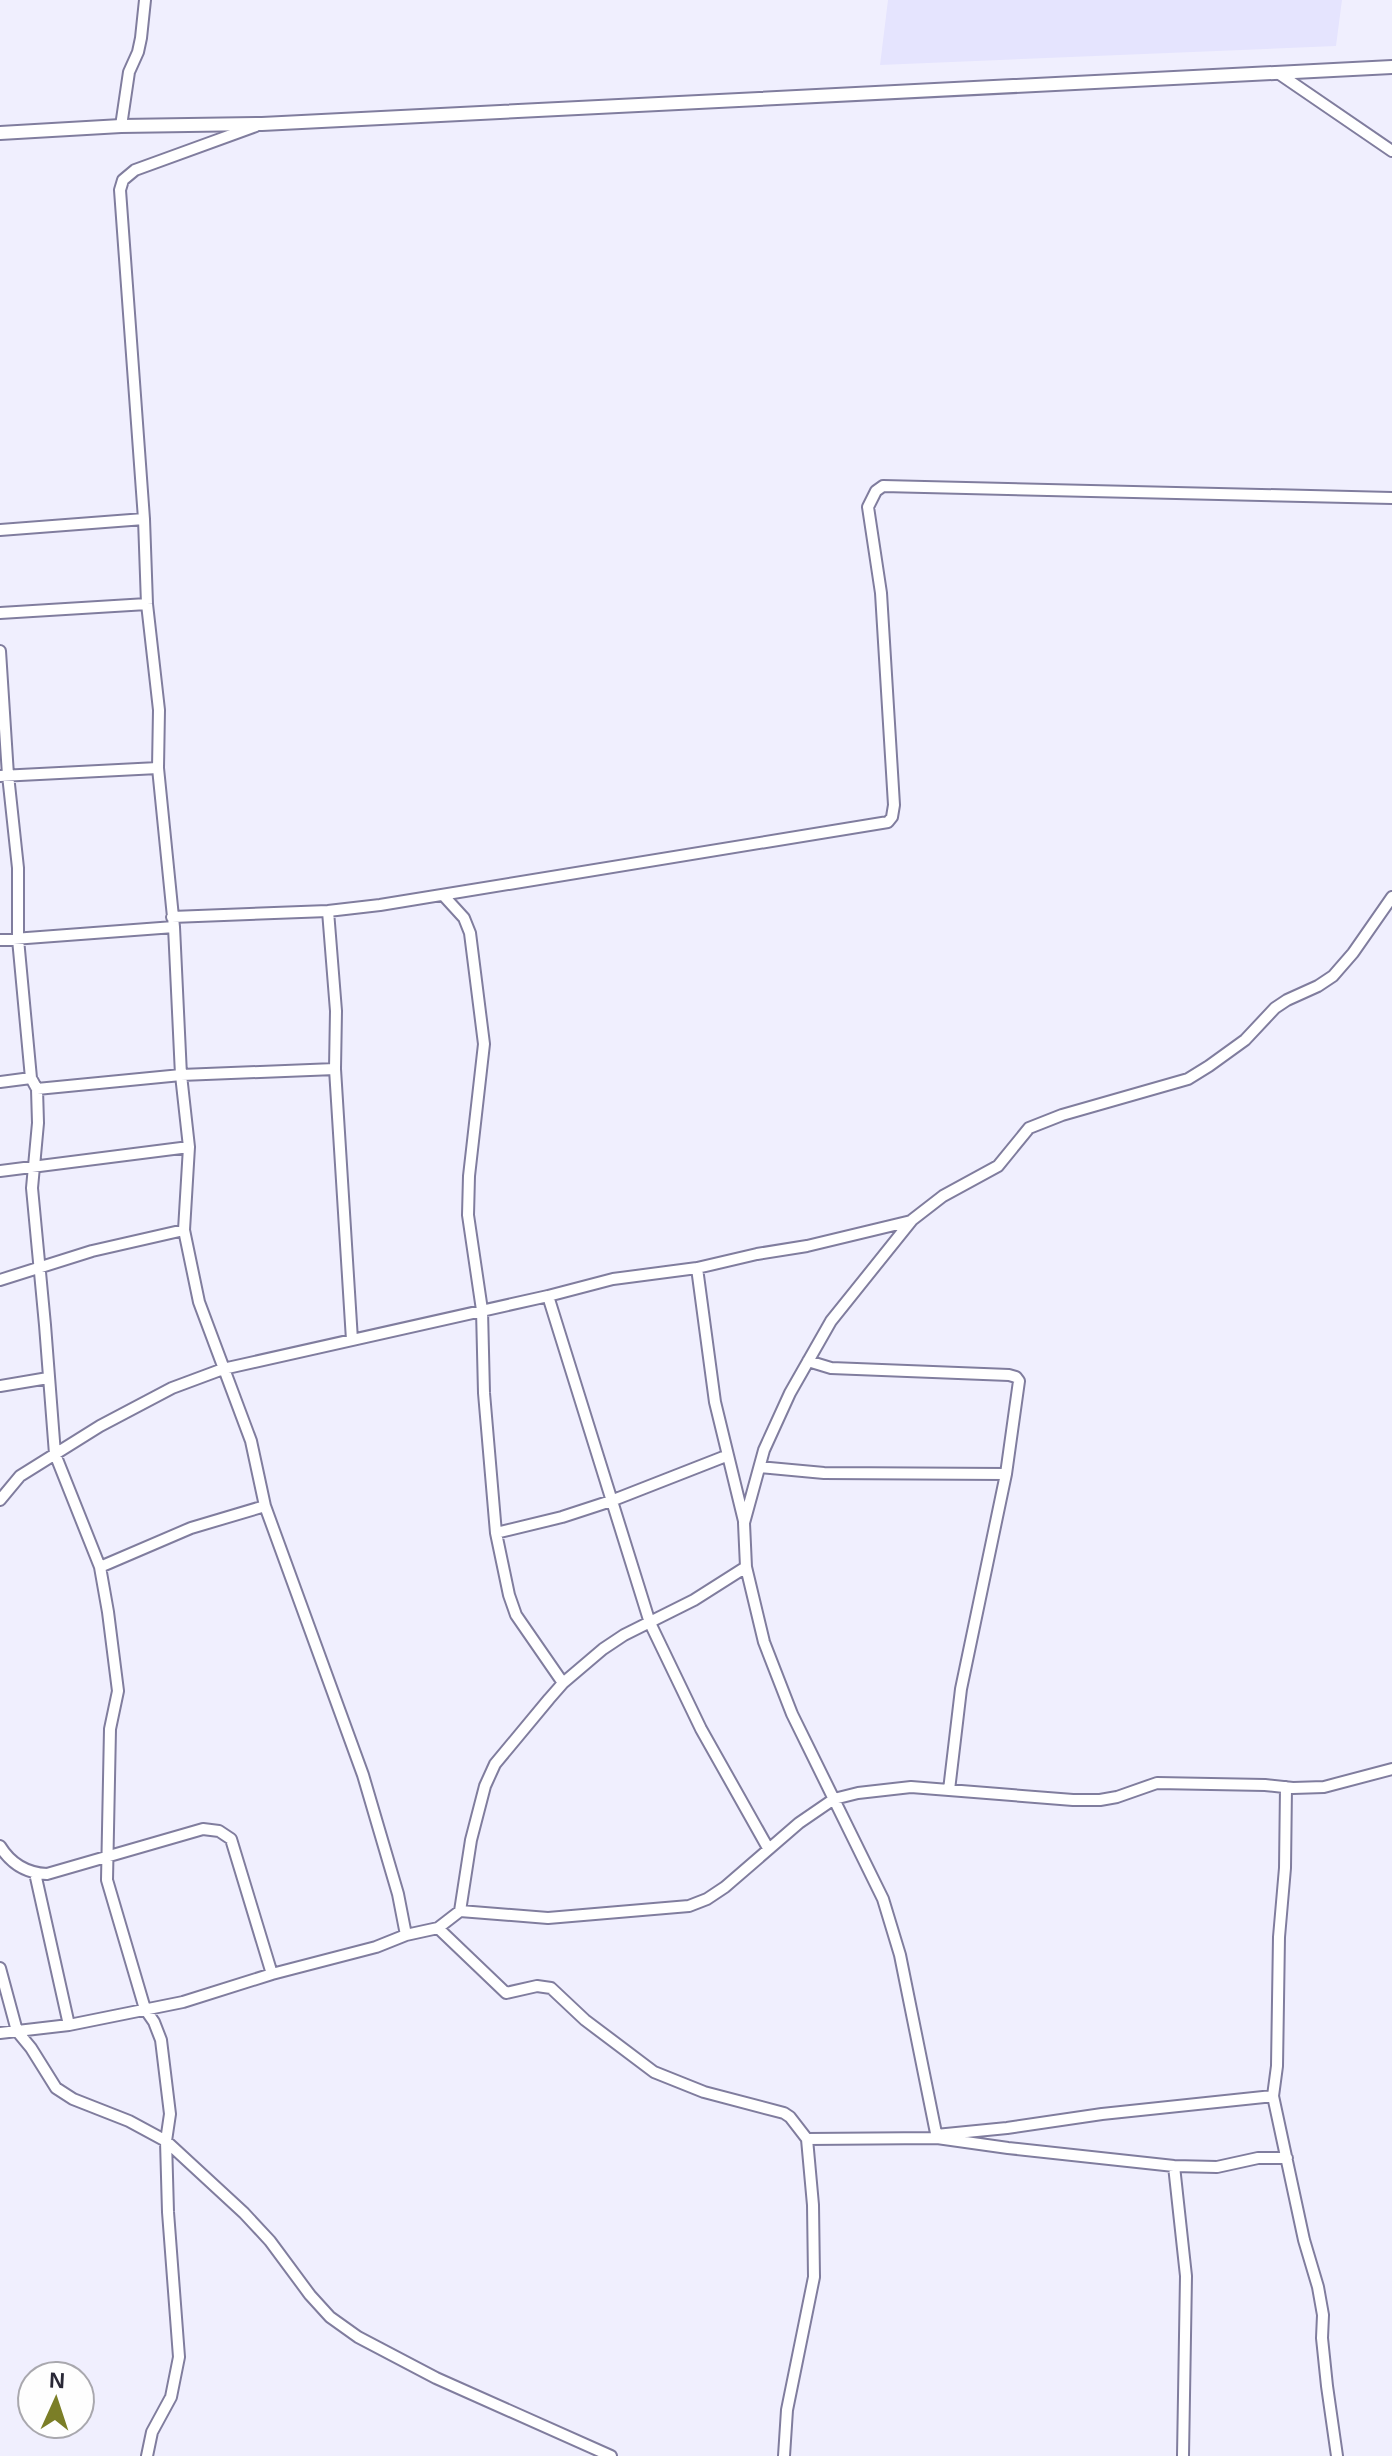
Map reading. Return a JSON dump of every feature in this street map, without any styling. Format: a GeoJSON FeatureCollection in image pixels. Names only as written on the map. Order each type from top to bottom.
{"type":"FeatureCollection","features":[{"type":"Feature","properties":{"kind":"main road"},"geometry":{"type":"LineString","coordinates":[[0,133],[121,126],[262,124],[1392,67]]}},
{"type":"Feature","properties":{"kind":"street"},"geometry":{"type":"LineString","coordinates":[[121,126],[129,72],[141,38],[145,0]]}},
{"type":"Feature","properties":{"kind":"street"},"geometry":{"type":"LineString","coordinates":[[1278,73],[1392,151]]}},
{"type":"Feature","properties":{"kind":"street"},"geometry":{"type":"LineString","coordinates":[[262,124],[135,170],[123,180],[120,190],[144,519],[147,604],[159,710],[158,768],[189,1147],[184,1230],[199,1302],[251,1441],[265,1506],[363,1775],[398,1894],[406,1935]]}},
{"type":"Feature","properties":{"kind":"street"},"geometry":{"type":"LineString","coordinates":[[0,940],[173,922],[328,911],[888,822],[894,805],[881,593],[868,507],[870,498],[883,486],[1392,498]]}},
{"type":"Feature","properties":{"kind":"street"},"geometry":{"type":"LineString","coordinates":[[0,530],[144,519]]}},
{"type":"Feature","properties":{"kind":"street"},"geometry":{"type":"LineString","coordinates":[[0,613],[147,604]]}},
{"type":"Feature","properties":{"kind":"street"},"geometry":{"type":"LineString","coordinates":[[0,651],[4,776],[18,868],[18,939],[31,1078],[37,1089],[32,1188],[55,1454],[100,1567],[118,1691],[110,1729],[107,1880],[145,2009],[161,2040],[170,2114],[166,2141],[168,2212],[179,2357],[171,2397],[152,2432],[147,2456]]}},
{"type":"Feature","properties":{"kind":"street"},"geometry":{"type":"LineString","coordinates":[[4,776],[158,768]]}},
{"type":"Feature","properties":{"kind":"street"},"geometry":{"type":"LineString","coordinates":[[443,895],[464,918],[470,933],[484,1044],[469,1176],[468,1215],[482,1310],[484,1393],[496,1533],[516,1615],[563,1683]]}},
{"type":"Feature","properties":{"kind":"street"},"geometry":{"type":"LineString","coordinates":[[744,1523],[764,1450],[790,1393],[831,1321],[912,1220],[943,1196],[998,1166],[1029,1128],[1062,1115],[1188,1079],[1209,1066],[1245,1040],[1275,1008],[1333,976],[1348,960],[1392,897]]}},
{"type":"Feature","properties":{"kind":"street"},"geometry":{"type":"LineString","coordinates":[[328,911],[336,1011],[335,1069],[352,1340]]}},
{"type":"Feature","properties":{"kind":"street"},"geometry":{"type":"LineString","coordinates":[[37,1089],[181,1075],[335,1069]]}},
{"type":"Feature","properties":{"kind":"street"},"geometry":{"type":"LineString","coordinates":[[0,1082],[31,1078]]}},
{"type":"Feature","properties":{"kind":"street"},"geometry":{"type":"LineString","coordinates":[[0,1171],[189,1147]]}},
{"type":"Feature","properties":{"kind":"street"},"geometry":{"type":"LineString","coordinates":[[0,1500],[20,1476],[55,1454],[172,1388],[223,1369],[613,1279],[697,1268],[807,1246],[912,1220]]}},
{"type":"Feature","properties":{"kind":"street"},"geometry":{"type":"LineString","coordinates":[[0,1280],[92,1251],[184,1230]]}},
{"type":"Feature","properties":{"kind":"street"},"geometry":{"type":"LineString","coordinates":[[697,1268],[715,1402],[744,1523],[746,1567],[764,1642],[792,1714],[883,1899],[900,1955],[937,2136]]}},
{"type":"Feature","properties":{"kind":"street"},"geometry":{"type":"LineString","coordinates":[[548,1296],[650,1623],[701,1729],[768,1848]]}},
{"type":"Feature","properties":{"kind":"street"},"geometry":{"type":"LineString","coordinates":[[808,1361],[841,1369],[919,1370],[1016,1377],[1020,1387],[1006,1474],[961,1689],[949,1790]]}},
{"type":"Feature","properties":{"kind":"street"},"geometry":{"type":"LineString","coordinates":[[0,1386],[48,1378]]}},
{"type":"Feature","properties":{"kind":"street"},"geometry":{"type":"LineString","coordinates":[[496,1533],[611,1501],[726,1456]]}},
{"type":"Feature","properties":{"kind":"street"},"geometry":{"type":"LineString","coordinates":[[760,1467],[824,1473],[1006,1474]]}},
{"type":"Feature","properties":{"kind":"street"},"geometry":{"type":"LineString","coordinates":[[100,1567],[191,1528],[265,1506]]}},
{"type":"Feature","properties":{"kind":"street"},"geometry":{"type":"LineString","coordinates":[[460,1911],[471,1840],[485,1786],[495,1764],[563,1683],[603,1649],[694,1600],[746,1567]]}},
{"type":"Feature","properties":{"kind":"street"},"geometry":{"type":"LineString","coordinates":[[0,2033],[69,2025],[183,2002],[438,1928],[460,1911],[548,1918],[689,1906],[725,1887],[768,1848],[834,1799],[891,1788],[1100,1800],[1157,1783],[1324,1787],[1392,1769]]}},
{"type":"Feature","properties":{"kind":"street"},"geometry":{"type":"LineString","coordinates":[[1286,1787],[1285,1868],[1279,1937],[1278,2053],[1273,2096],[1323,2315],[1322,2338],[1337,2456]]}},
{"type":"Feature","properties":{"kind":"street"},"geometry":{"type":"LineString","coordinates":[[1,1849],[8,1859],[35,1873],[47,1874],[203,1829],[212,1828],[228,1835],[272,1974]]}},
{"type":"Feature","properties":{"kind":"street"},"geometry":{"type":"LineString","coordinates":[[86,1863],[107,1880]]}},
{"type":"Feature","properties":{"kind":"street"},"geometry":{"type":"LineString","coordinates":[[35,1873],[69,2025]]}},
{"type":"Feature","properties":{"kind":"street"},"geometry":{"type":"LineString","coordinates":[[438,1928],[506,1993],[537,1986],[551,1988],[585,2020],[654,2072],[692,2088],[784,2113],[807,2139],[813,2205],[814,2277],[787,2410],[784,2456]]}},
{"type":"Feature","properties":{"kind":"street"},"geometry":{"type":"LineString","coordinates":[[0,1968],[17,2031],[56,2088],[73,2099],[129,2121],[166,2141],[253,2223],[330,2317],[358,2337],[436,2378],[611,2456]]}},
{"type":"Feature","properties":{"kind":"street"},"geometry":{"type":"LineString","coordinates":[[807,2139],[937,2136],[1273,2096]]}},
{"type":"Feature","properties":{"kind":"street"},"geometry":{"type":"LineString","coordinates":[[937,2136],[1008,2148],[1174,2166],[1217,2167],[1258,2158],[1287,2158]]}},
{"type":"Feature","properties":{"kind":"street"},"geometry":{"type":"LineString","coordinates":[[1174,2166],[1186,2276],[1183,2456]]}},
{"type":"Feature","properties":{"kind":"shaded area"},"geometry":{"type":"Polygon","coordinates":[[[888,0],[1342,0],[1336,46],[880,65],[888,0]]]}}]}
